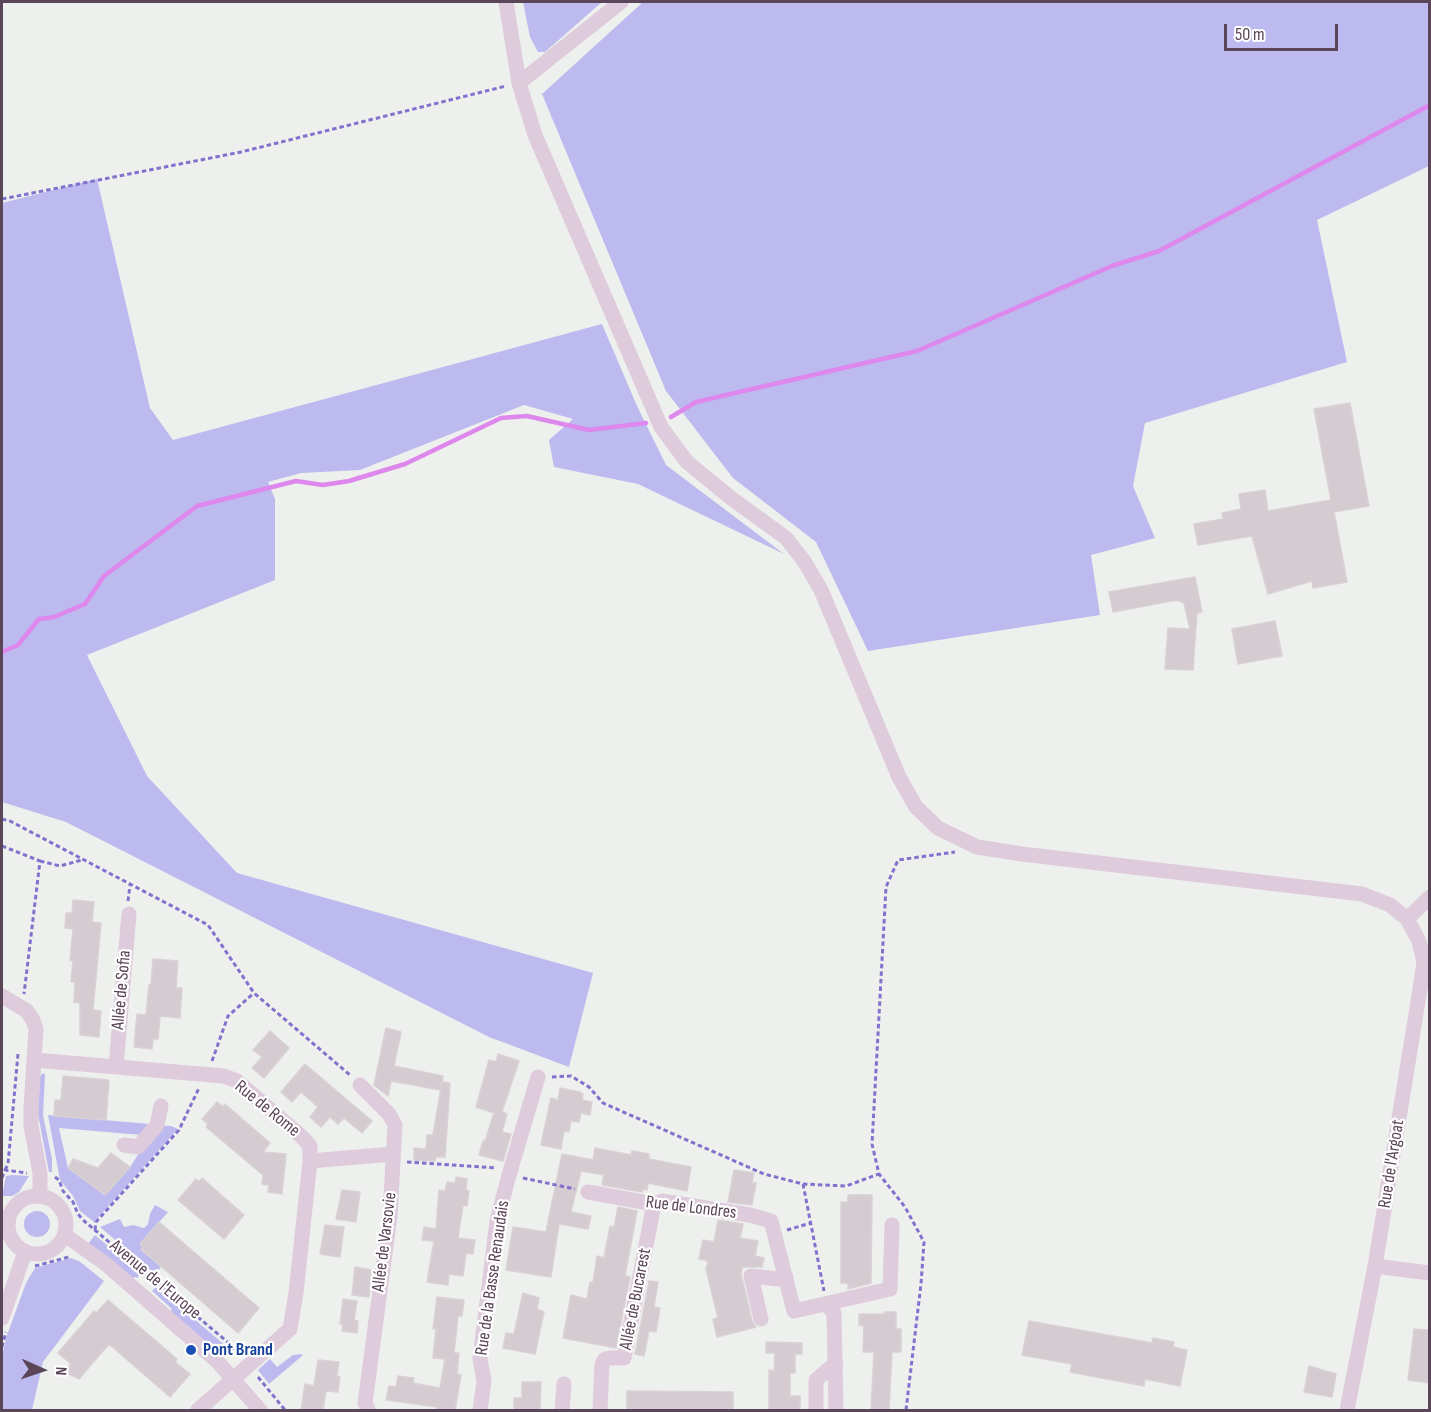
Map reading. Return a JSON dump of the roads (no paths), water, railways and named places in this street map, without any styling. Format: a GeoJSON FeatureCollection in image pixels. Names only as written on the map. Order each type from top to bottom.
{"type":"FeatureCollection","features":[{"type":"Feature","properties":{"kind":"street"},"geometry":{"type":"LineString","coordinates":[[506,2],[519,82],[535,135],[661,427],[687,462],[786,538],[804,561],[821,590],[898,777],[916,807],[938,828],[977,847],[1362,894],[1390,905],[1407,919],[1430,897]]}},
{"type":"Feature","properties":{"kind":"street"},"geometry":{"type":"LineString","coordinates":[[519,82],[621,2]]}},
{"type":"Feature","properties":{"kind":"street","name":"Allée de Sofia"},"geometry":{"type":"LineString","coordinates":[[116,1067],[129,914]]}},
{"type":"Feature","properties":{"kind":"street","name":"Rue de l'Argoat"},"geometry":{"type":"LineString","coordinates":[[1347,1410],[1375,1266],[1424,962],[1419,941],[1407,919]]}},
{"type":"Feature","properties":{"kind":"street"},"geometry":{"type":"LineString","coordinates":[[2,996],[22,1007],[33,1020],[36,1035],[31,1117],[40,1173],[40,1196]]}},
{"type":"Feature","properties":{"kind":"street","name":"Rue de Rome"},"geometry":{"type":"LineString","coordinates":[[34,1060],[224,1076],[237,1081],[310,1146],[296,1293],[290,1329],[198,1410]]}},
{"type":"Feature","properties":{"kind":"street","name":"Rue de la Basse Renaudais"},"geometry":{"type":"LineString","coordinates":[[480,1410],[484,1381],[480,1359],[497,1221],[538,1077]]}},
{"type":"Feature","properties":{"kind":"street","name":"Allée de Varsovie"},"geometry":{"type":"LineString","coordinates":[[360,1085],[389,1114],[395,1125],[390,1216],[365,1403],[368,1410]]}},
{"type":"Feature","properties":{"kind":"street"},"geometry":{"type":"LineString","coordinates":[[124,1145],[138,1147],[158,1125],[161,1106]]}},
{"type":"Feature","properties":{"kind":"street"},"geometry":{"type":"LineString","coordinates":[[310,1161],[393,1158]]}},
{"type":"Feature","properties":{"kind":"street","name":"Rue de Londres"},"geometry":{"type":"LineString","coordinates":[[588,1192],[654,1204],[662,1200],[750,1215],[771,1221],[786,1277]]}},
{"type":"Feature","properties":{"kind":"street"},"geometry":{"type":"LineString","coordinates":[[40,1196],[55,1201],[64,1214],[66,1224],[65,1235],[60,1244],[44,1254],[25,1252],[16,1245],[10,1235],[6,1209],[28,1197],[40,1196]]}},
{"type":"Feature","properties":{"kind":"street","name":"Allée de Bucarest"},"geometry":{"type":"LineString","coordinates":[[600,1410],[602,1364],[605,1359],[624,1358],[654,1204]]}},
{"type":"Feature","properties":{"kind":"street"},"geometry":{"type":"LineString","coordinates":[[761,1319],[751,1276],[778,1279],[786,1277],[794,1311],[890,1289],[892,1225]]}},
{"type":"Feature","properties":{"kind":"street","name":"Avenue de l'Europe"},"geometry":{"type":"LineString","coordinates":[[65,1235],[107,1265],[217,1361],[260,1410]]}},
{"type":"Feature","properties":{"kind":"street"},"geometry":{"type":"LineString","coordinates":[[2,1318],[25,1252]]}},
{"type":"Feature","properties":{"kind":"street"},"geometry":{"type":"LineString","coordinates":[[1375,1266],[1430,1273]]}},
{"type":"Feature","properties":{"kind":"street"},"geometry":{"type":"LineString","coordinates":[[826,1304],[834,1313],[836,1410]]}},
{"type":"Feature","properties":{"kind":"street"},"geometry":{"type":"LineString","coordinates":[[816,1410],[816,1380],[836,1363]]}},
{"type":"Feature","properties":{"kind":"street"},"geometry":{"type":"LineString","coordinates":[[562,1410],[564,1384]]}},
{"type":"Feature","properties":{"kind":"waterway"},"geometry":{"type":"LineString","coordinates":[[671,417],[696,402],[917,351],[1112,266],[1159,251],[1430,105]]}},
{"type":"Feature","properties":{"kind":"waterway"},"geometry":{"type":"LineString","coordinates":[[2,652],[18,645],[39,619],[54,617],[85,604],[104,576],[197,506],[296,481],[323,485],[349,481],[405,464],[501,418],[527,416],[589,430],[646,423]]}},
{"type":"Feature","properties":{"kind":"place","name":"Pont Brand"},"geometry":{"type":"Point","coordinates":[191,1350]}}]}
